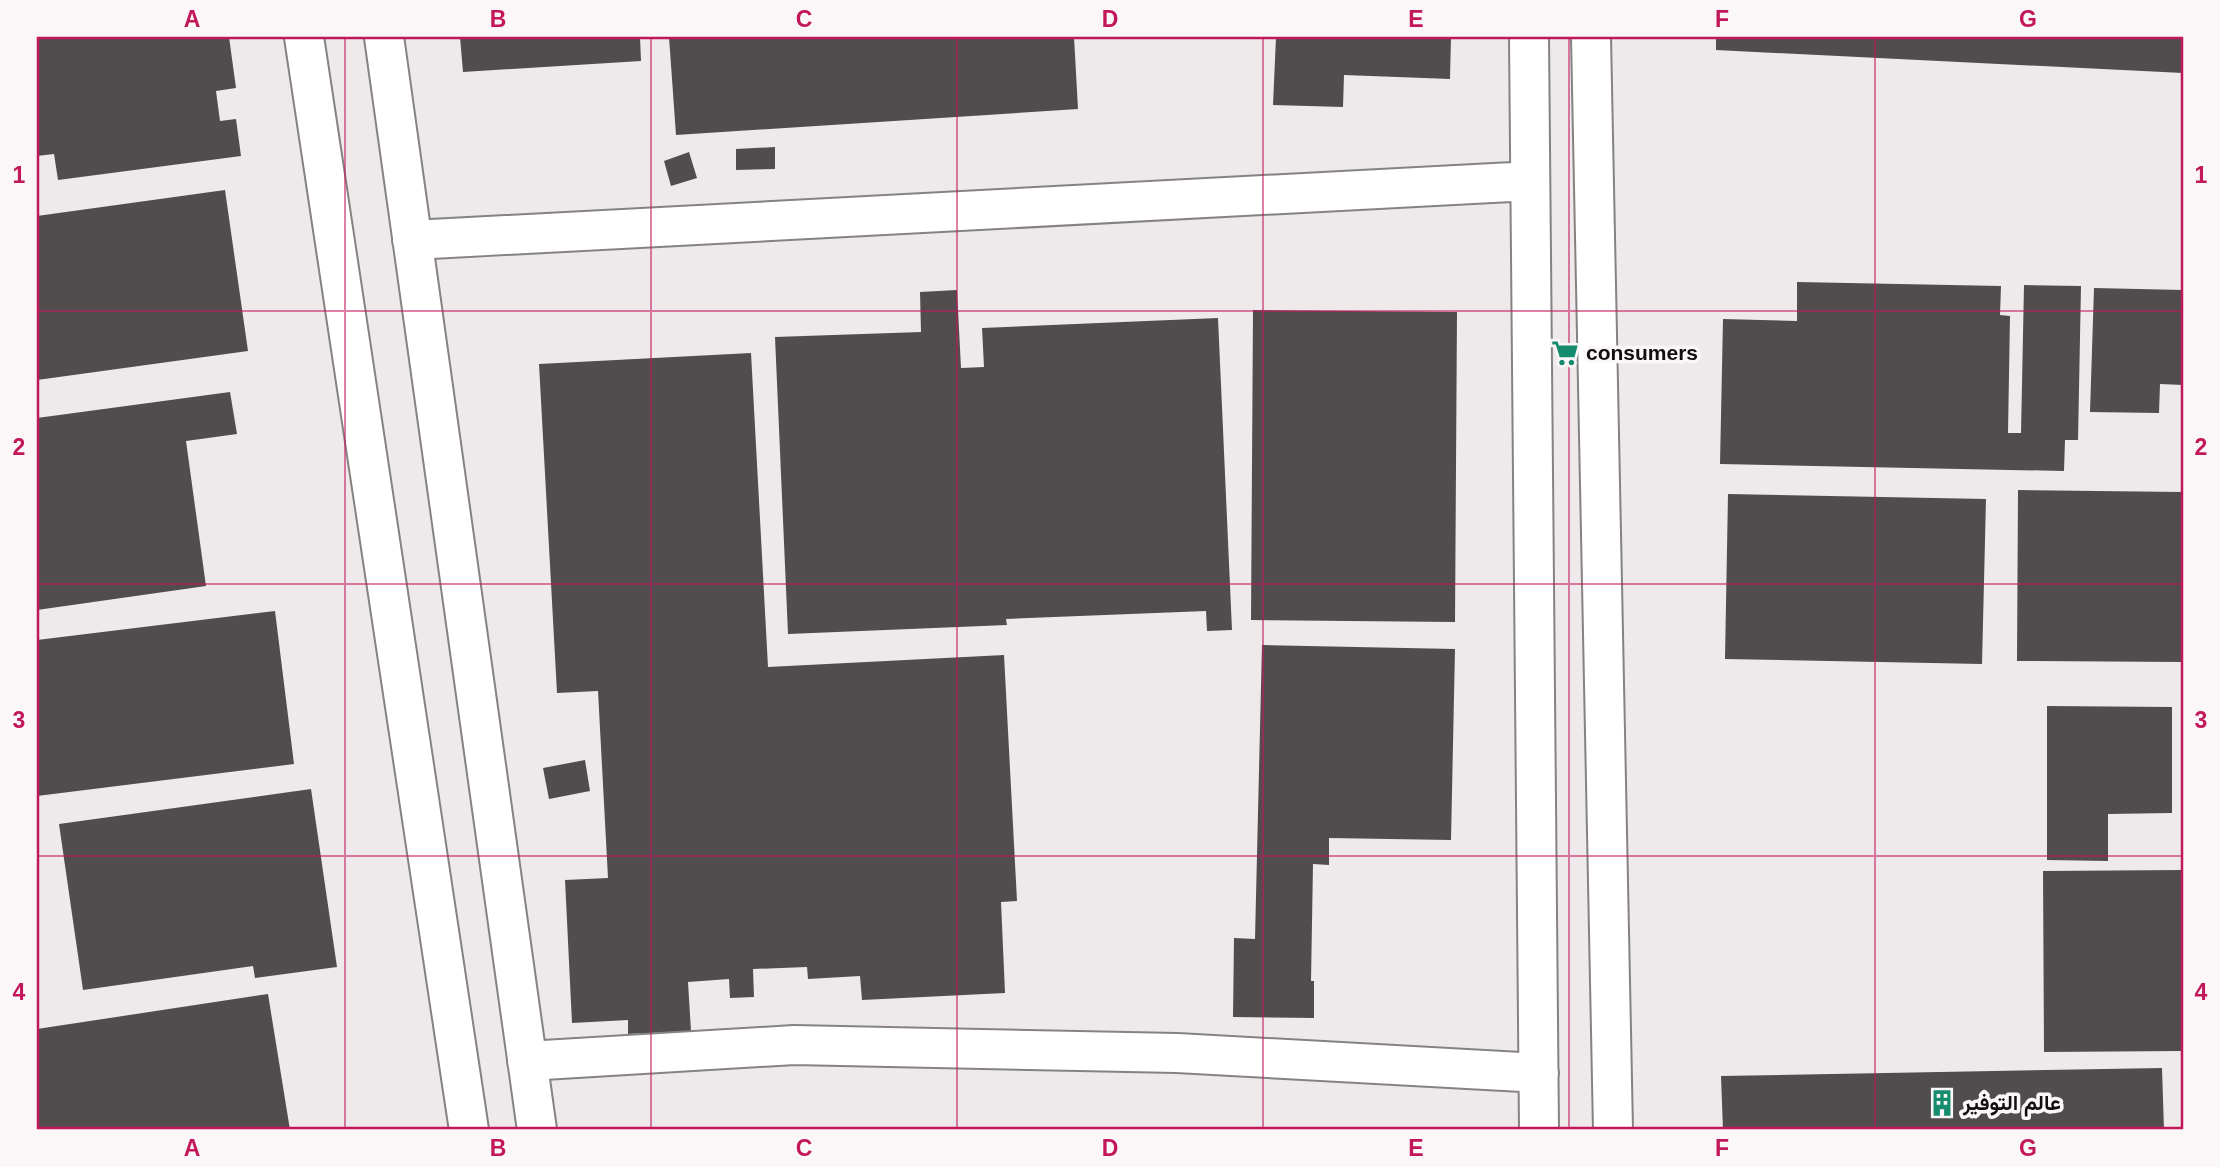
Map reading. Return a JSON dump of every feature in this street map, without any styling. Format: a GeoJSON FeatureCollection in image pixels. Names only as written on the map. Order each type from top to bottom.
{"type":"FeatureCollection","features":[{"type":"Feature","properties":{"kind":"street"},"geometry":{"type":"LineString","coordinates":[[304,37],[469,1130]]}},
{"type":"Feature","properties":{"kind":"street"},"geometry":{"type":"LineString","coordinates":[[384,37],[537,1130]]}},
{"type":"Feature","properties":{"kind":"street"},"geometry":{"type":"LineString","coordinates":[[1529,37],[1539,1130]]}},
{"type":"Feature","properties":{"kind":"street"},"geometry":{"type":"LineString","coordinates":[[1591,37],[1613,1130]]}},
{"type":"Feature","properties":{"kind":"street"},"geometry":{"type":"LineString","coordinates":[[412,240],[1530,181]]}},
{"type":"Feature","properties":{"kind":"street"},"geometry":{"type":"LineString","coordinates":[[527,1061],[794,1045],[1177,1053],[1539,1073]]}},
{"type":"Feature","properties":{"kind":"building"},"geometry":{"type":"Polygon","coordinates":[[[37,37],[229,37],[236,88],[216,91],[220,121],[236,119],[241,156],[58,180],[54,154],[37,156],[37,37]]]}},
{"type":"Feature","properties":{"kind":"building"},"geometry":{"type":"Polygon","coordinates":[[[460,37],[640,37],[641,61],[463,72],[460,37]]]}},
{"type":"Feature","properties":{"kind":"building"},"geometry":{"type":"Polygon","coordinates":[[[669,37],[1074,37],[1078,109],[676,135],[669,37]]]}},
{"type":"Feature","properties":{"kind":"building"},"geometry":{"type":"Polygon","coordinates":[[[1276,37],[1451,37],[1450,79],[1344,75],[1343,107],[1273,105],[1276,37]]]}},
{"type":"Feature","properties":{"kind":"building"},"geometry":{"type":"Polygon","coordinates":[[[1716,37],[2183,37],[2183,73],[1716,50],[1716,37]]]}},
{"type":"Feature","properties":{"kind":"building"},"geometry":{"type":"Polygon","coordinates":[[[775,147],[775,169],[736,170],[736,149],[775,147]]]}},
{"type":"Feature","properties":{"kind":"building"},"geometry":{"type":"Polygon","coordinates":[[[689,152],[697,178],[671,186],[664,161],[689,152]]]}},
{"type":"Feature","properties":{"kind":"building"},"geometry":{"type":"Polygon","coordinates":[[[225,190],[248,351],[37,380],[37,216],[225,190]]]}},
{"type":"Feature","properties":{"kind":"building"},"geometry":{"type":"Polygon","coordinates":[[[1797,282],[2001,286],[2000,315],[2010,316],[2008,433],[2021,433],[2024,285],[2081,286],[2078,440],[2065,440],[2064,471],[1720,464],[1723,319],[1797,321],[1797,282]]]}},
{"type":"Feature","properties":{"kind":"building"},"geometry":{"type":"Polygon","coordinates":[[[2094,288],[2183,290],[2183,385],[2160,384],[2159,413],[2090,412],[2094,288]]]}},
{"type":"Feature","properties":{"kind":"building"},"geometry":{"type":"Polygon","coordinates":[[[957,290],[961,368],[984,367],[982,328],[1218,318],[1232,630],[1207,631],[1206,611],[1006,619],[1007,625],[788,634],[775,337],[921,332],[920,292],[957,290]]]}},
{"type":"Feature","properties":{"kind":"building"},"geometry":{"type":"Polygon","coordinates":[[[1253,310],[1457,312],[1455,622],[1251,620],[1253,310]]]}},
{"type":"Feature","properties":{"kind":"building"},"geometry":{"type":"Polygon","coordinates":[[[751,353],[768,667],[1004,655],[1017,901],[1001,902],[1005,993],[862,1000],[860,976],[808,979],[807,967],[753,969],[754,997],[730,998],[729,979],[688,982],[691,1031],[628,1034],[628,1020],[572,1023],[565,880],[608,878],[598,691],[557,693],[539,364],[751,353]]]}},
{"type":"Feature","properties":{"kind":"building"},"geometry":{"type":"Polygon","coordinates":[[[230,392],[237,434],[186,441],[206,586],[37,610],[37,418],[230,392]]]}},
{"type":"Feature","properties":{"kind":"building"},"geometry":{"type":"Polygon","coordinates":[[[2018,490],[2183,492],[2183,662],[2017,661],[2018,490]]]}},
{"type":"Feature","properties":{"kind":"building"},"geometry":{"type":"Polygon","coordinates":[[[1728,494],[1986,499],[1982,664],[1725,659],[1728,494]]]}},
{"type":"Feature","properties":{"kind":"building"},"geometry":{"type":"Polygon","coordinates":[[[275,611],[294,764],[37,796],[37,640],[275,611]]]}},
{"type":"Feature","properties":{"kind":"building"},"geometry":{"type":"Polygon","coordinates":[[[1262,645],[1455,649],[1451,840],[1329,838],[1329,865],[1313,864],[1311,981],[1314,981],[1314,1018],[1233,1017],[1234,938],[1255,939],[1262,645]]]}},
{"type":"Feature","properties":{"kind":"building"},"geometry":{"type":"Polygon","coordinates":[[[2047,706],[2172,707],[2172,813],[2108,814],[2108,861],[2047,860],[2047,706]]]}},
{"type":"Feature","properties":{"kind":"building"},"geometry":{"type":"Polygon","coordinates":[[[585,760],[590,791],[549,799],[543,768],[585,760]]]}},
{"type":"Feature","properties":{"kind":"building"},"geometry":{"type":"Polygon","coordinates":[[[311,789],[337,967],[255,978],[253,966],[83,990],[59,824],[311,789]]]}},
{"type":"Feature","properties":{"kind":"building"},"geometry":{"type":"Polygon","coordinates":[[[2183,870],[2183,1051],[2044,1052],[2043,871],[2183,870]]]}},
{"type":"Feature","properties":{"kind":"building"},"geometry":{"type":"Polygon","coordinates":[[[268,994],[290,1130],[37,1130],[37,1029],[268,994]]]}},
{"type":"Feature","properties":{"kind":"building","name":"عالم التوفير"},"geometry":{"type":"Polygon","coordinates":[[[2162,1068],[2164,1130],[1723,1130],[1721,1076],[2162,1068]]]}},
{"type":"Feature","properties":{"kind":"place","name":"consumers"},"geometry":{"type":"Point","coordinates":[1565,353]}},
{"type":"Feature","properties":{"kind":"place","name":"عالم التوفير"},"geometry":{"type":"Point","coordinates":[1942,1103]}}]}
